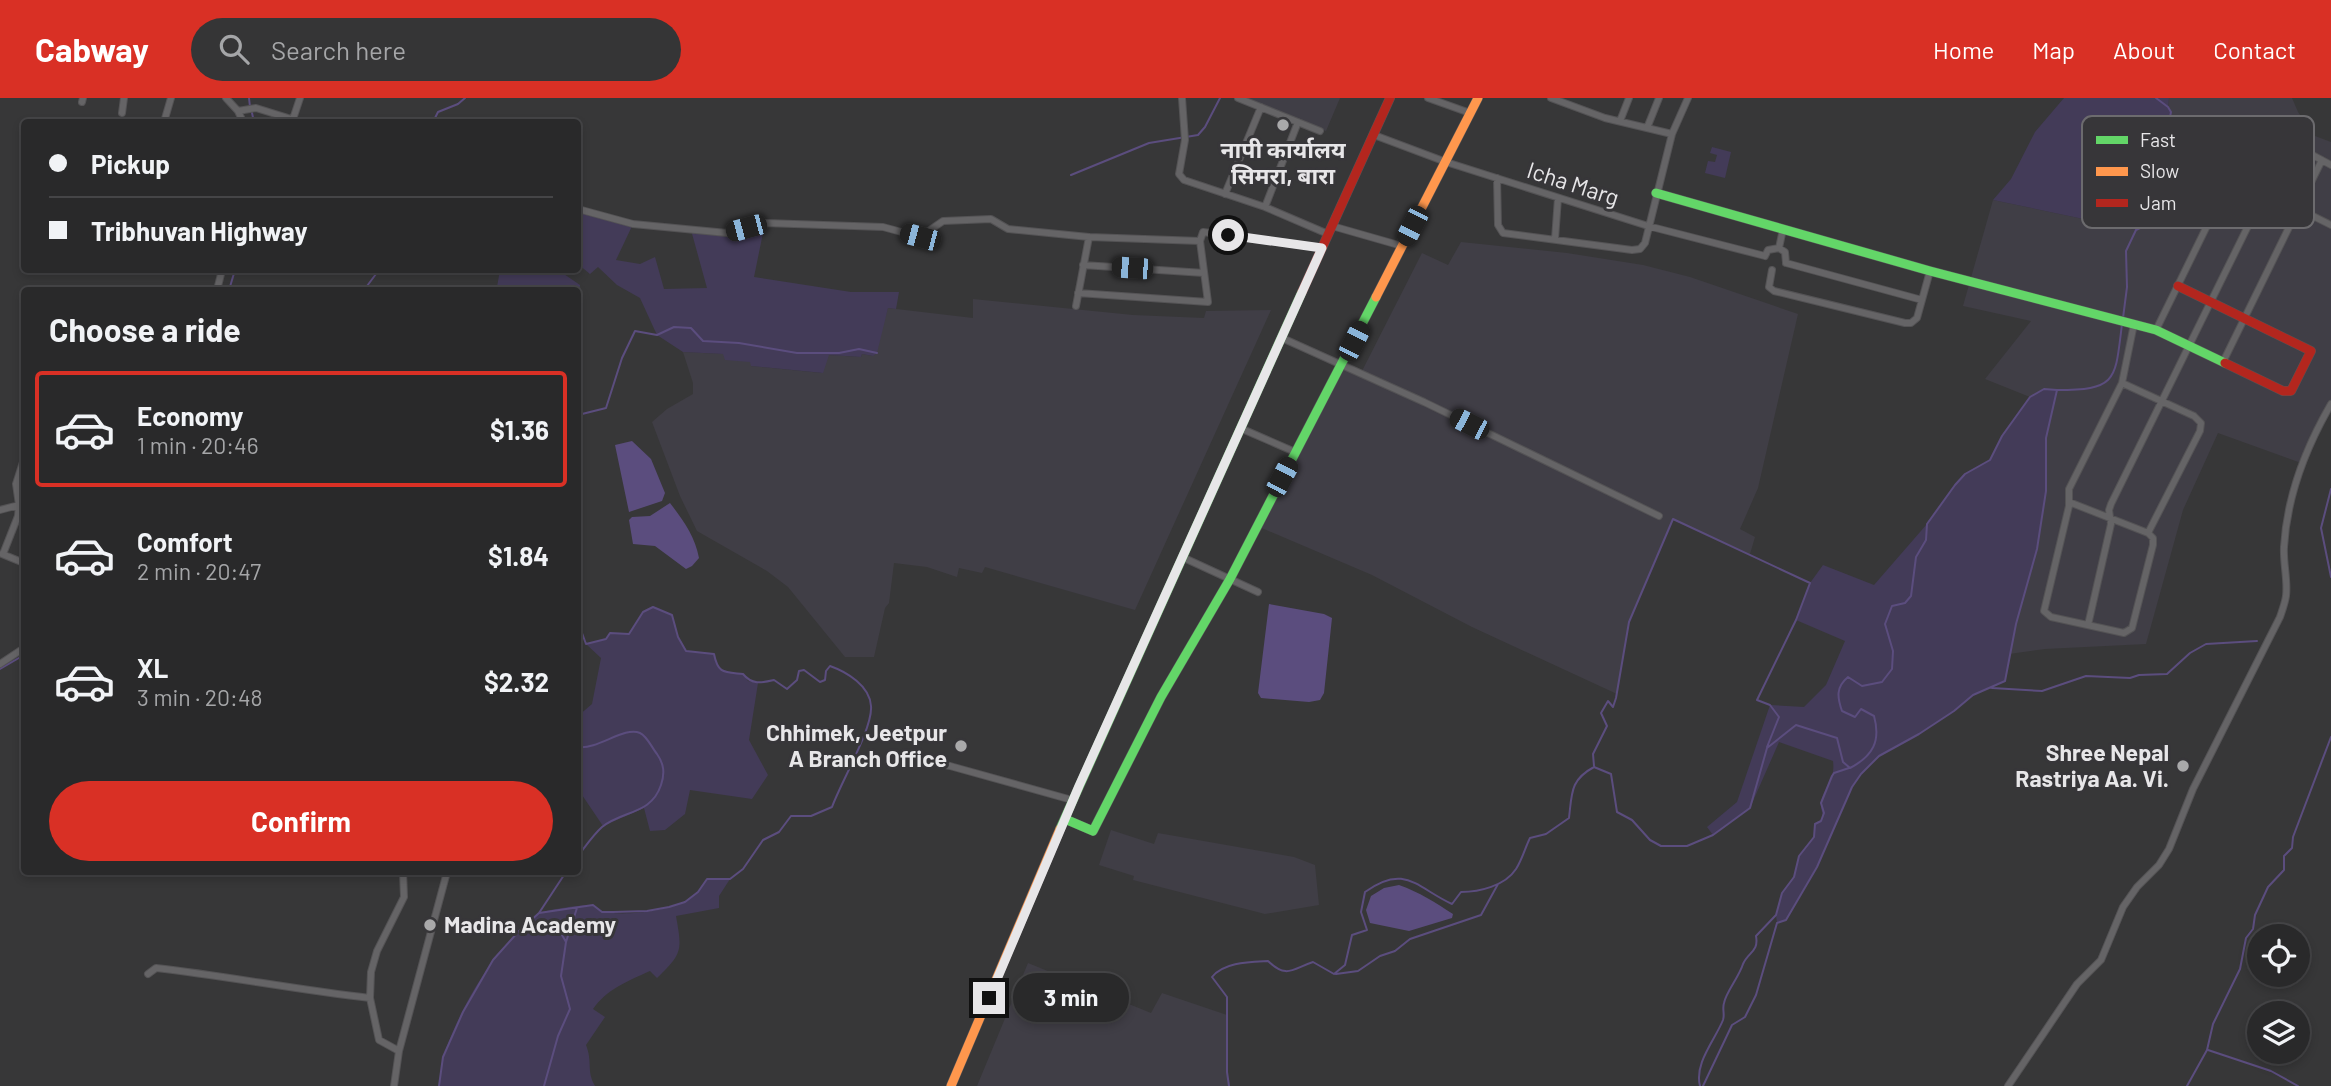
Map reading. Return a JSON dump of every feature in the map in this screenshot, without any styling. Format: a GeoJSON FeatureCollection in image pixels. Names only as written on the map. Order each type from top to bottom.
{"type":"FeatureCollection","features":[{"type":"Feature","properties":{"kind":"main road"},"geometry":{"type":"LineString","coordinates":[[951,1086],[1072,800],[1391,98]]}},
{"type":"Feature","properties":{"kind":"main road"},"geometry":{"type":"LineString","coordinates":[[1065,819],[1093,831],[1149,718],[1230,579],[1478,98]]}},
{"type":"Feature","properties":{"kind":"main road"},"geometry":{"type":"LineString","coordinates":[[1656,193],[1930,271],[2156,330],[2287,392],[2291,391],[2311,351],[2178,286]]}},
{"type":"Feature","properties":{"kind":"street"},"geometry":{"type":"LineString","coordinates":[[122,113],[124,98]]}},
{"type":"Feature","properties":{"kind":"street"},"geometry":{"type":"LineString","coordinates":[[165,119],[171,98]]}},
{"type":"Feature","properties":{"kind":"street"},"geometry":{"type":"LineString","coordinates":[[226,98],[242,110],[256,108],[293,119],[300,98]]}},
{"type":"Feature","properties":{"kind":"street"},"geometry":{"type":"LineString","coordinates":[[1182,98],[1184,136],[1179,174],[1184,180],[1330,230],[1402,246]]}},
{"type":"Feature","properties":{"kind":"street"},"geometry":{"type":"LineString","coordinates":[[1238,98],[1320,131]]}},
{"type":"Feature","properties":{"kind":"street"},"geometry":{"type":"LineString","coordinates":[[1428,98],[1471,113]]}},
{"type":"Feature","properties":{"kind":"street"},"geometry":{"type":"LineString","coordinates":[[1551,98],[1620,121],[1672,134]]}},
{"type":"Feature","properties":{"kind":"street"},"geometry":{"type":"LineString","coordinates":[[1620,121],[1629,98]]}},
{"type":"Feature","properties":{"kind":"street"},"geometry":{"type":"LineString","coordinates":[[1647,128],[1659,98]]}},
{"type":"Feature","properties":{"kind":"street"},"geometry":{"type":"LineString","coordinates":[[1497,178],[1500,230],[1508,234],[1637,250],[1645,243],[1672,134],[1688,98]]}},
{"type":"Feature","properties":{"kind":"street"},"geometry":{"type":"LineString","coordinates":[[1225,194],[1261,107]]}},
{"type":"Feature","properties":{"kind":"street"},"geometry":{"type":"LineString","coordinates":[[242,110],[243,119]]}},
{"type":"Feature","properties":{"kind":"street"},"geometry":{"type":"LineString","coordinates":[[1265,207],[1298,122]]}},
{"type":"Feature","properties":{"kind":"street","name":"Icha Marg"},"geometry":{"type":"LineString","coordinates":[[1374,135],[1446,162],[1648,226],[1765,256]]}},
{"type":"Feature","properties":{"kind":"street"},"geometry":{"type":"LineString","coordinates":[[2314,156],[2331,164]]}},
{"type":"Feature","properties":{"kind":"street"},"geometry":{"type":"LineString","coordinates":[[2314,176],[2322,160]]}},
{"type":"Feature","properties":{"kind":"street"},"geometry":{"type":"LineString","coordinates":[[1555,239],[1558,198]]}},
{"type":"Feature","properties":{"kind":"street"},"geometry":{"type":"LineString","coordinates":[[581,210],[633,223],[727,233],[765,223],[883,227],[920,237],[943,221],[991,219],[1008,229],[1088,237],[1200,241]]}},
{"type":"Feature","properties":{"kind":"street"},"geometry":{"type":"LineString","coordinates":[[2314,217],[2331,225]]}},
{"type":"Feature","properties":{"kind":"street"},"geometry":{"type":"LineString","coordinates":[[2156,330],[2206,228]]}},
{"type":"Feature","properties":{"kind":"street"},"geometry":{"type":"LineString","coordinates":[[2088,625],[2111,524],[2111,504],[2247,228]]}},
{"type":"Feature","properties":{"kind":"street"},"geometry":{"type":"LineString","coordinates":[[2223,362],[2288,228]]}},
{"type":"Feature","properties":{"kind":"street"},"geometry":{"type":"LineString","coordinates":[[1779,248],[1783,229]]}},
{"type":"Feature","properties":{"kind":"street"},"geometry":{"type":"LineString","coordinates":[[1078,293],[1208,302],[1200,241],[1203,232],[1322,248]]}},
{"type":"Feature","properties":{"kind":"street"},"geometry":{"type":"LineString","coordinates":[[1076,306],[1088,237]]}},
{"type":"Feature","properties":{"kind":"street"},"geometry":{"type":"LineString","coordinates":[[1772,270],[1766,264],[1765,256],[1772,248],[1785,252],[1786,263]]}},
{"type":"Feature","properties":{"kind":"street"},"geometry":{"type":"LineString","coordinates":[[1772,270],[1780,269],[1786,263]]}},
{"type":"Feature","properties":{"kind":"street"},"geometry":{"type":"LineString","coordinates":[[1786,263],[1922,300]]}},
{"type":"Feature","properties":{"kind":"street"},"geometry":{"type":"LineString","coordinates":[[1083,265],[1204,273]]}},
{"type":"Feature","properties":{"kind":"street"},"geometry":{"type":"LineString","coordinates":[[1772,270],[1769,287],[1774,291],[1905,323],[1915,321],[1930,271]]}},
{"type":"Feature","properties":{"kind":"street"},"geometry":{"type":"LineString","coordinates":[[2069,502],[2109,516],[2148,533],[2153,538],[2132,628],[2124,633],[2051,617],[2044,611],[2069,502],[2069,489],[2122,383],[2125,323]]}},
{"type":"Feature","properties":{"kind":"street"},"geometry":{"type":"LineString","coordinates":[[1282,338],[1342,364],[1659,516]]}},
{"type":"Feature","properties":{"kind":"street"},"geometry":{"type":"LineString","coordinates":[[2122,383],[2194,416],[2201,423],[2200,431],[2148,533]]}},
{"type":"Feature","properties":{"kind":"street"},"geometry":{"type":"LineString","coordinates":[[2008,1086],[2071,992],[2101,960],[2123,907],[2137,887],[2159,865],[2169,849],[2193,789],[2280,617],[2286,597],[2283,550],[2294,483],[2301,463],[2331,404]]}},
{"type":"Feature","properties":{"kind":"street"},"geometry":{"type":"LineString","coordinates":[[1240,428],[1295,452]]}},
{"type":"Feature","properties":{"kind":"street"},"geometry":{"type":"LineString","coordinates":[[21,468],[16,484],[21,502]]}},
{"type":"Feature","properties":{"kind":"street"},"geometry":{"type":"LineString","coordinates":[[0,510],[21,506]]}},
{"type":"Feature","properties":{"kind":"street"},"geometry":{"type":"LineString","coordinates":[[21,508],[2,554],[21,562]]}},
{"type":"Feature","properties":{"kind":"street"},"geometry":{"type":"LineString","coordinates":[[1182,558],[1258,592]]}},
{"type":"Feature","properties":{"kind":"street"},"geometry":{"type":"LineString","coordinates":[[0,664],[21,650]]}},
{"type":"Feature","properties":{"kind":"street"},"geometry":{"type":"LineString","coordinates":[[907,757],[950,766],[1072,800]]}},
{"type":"Feature","properties":{"kind":"street"},"geometry":{"type":"LineString","coordinates":[[399,1051],[379,1040],[370,998],[371,972],[377,951],[404,897],[403,875]]}},
{"type":"Feature","properties":{"kind":"street"},"geometry":{"type":"LineString","coordinates":[[394,1086],[399,1051],[446,875]]}},
{"type":"Feature","properties":{"kind":"street"},"geometry":{"type":"LineString","coordinates":[[148,974],[156,968],[370,998]]}},
{"type":"Feature","properties":{"kind":"shaded area"},"geometry":{"type":"Polygon","coordinates":[[[1238,98],[1340,98],[1326,131],[1238,98]]]}},
{"type":"Feature","properties":{"kind":"shaded area"},"geometry":{"type":"Polygon","coordinates":[[[2064,98],[2169,98],[2170,116],[2082,116],[2082,219],[1993,200],[2011,179],[2035,132],[2064,98]]]}},
{"type":"Feature","properties":{"kind":"shaded area"},"geometry":{"type":"Polygon","coordinates":[[[2169,98],[2292,98],[2301,116],[2170,116],[2169,98]]]}},
{"type":"Feature","properties":{"kind":"shaded area"},"geometry":{"type":"Polygon","coordinates":[[[2314,135],[2331,142],[2331,404],[2301,463],[2218,433],[2183,510],[2146,644],[2045,649],[2009,654],[2046,491],[2046,438],[2057,390],[2037,392],[2030,397],[1985,379],[2031,321],[1963,306],[1993,200],[2082,219],[2082,228],[2314,228],[2314,135]]]}},
{"type":"Feature","properties":{"kind":"shaded area"},"geometry":{"type":"Polygon","coordinates":[[[1712,147],[1731,152],[1725,178],[1705,173],[1708,161],[1715,162],[1717,155],[1710,153],[1712,147]]]}},
{"type":"Feature","properties":{"kind":"shaded area"},"geometry":{"type":"Polygon","coordinates":[[[581,210],[633,224],[616,260],[640,264],[655,257],[664,289],[707,288],[691,230],[727,233],[765,223],[754,277],[851,292],[899,292],[896,309],[888,308],[877,353],[873,356],[862,354],[861,357],[829,355],[823,373],[751,366],[750,362],[725,360],[723,354],[683,352],[657,335],[640,298],[617,285],[598,267],[590,274],[581,266],[581,210]]]}},
{"type":"Feature","properties":{"kind":"shaded area"},"geometry":{"type":"Polygon","coordinates":[[[1461,242],[1567,253],[1643,265],[1690,277],[1798,314],[1758,488],[1740,529],[1755,537],[1750,554],[1673,520],[1629,622],[1617,694],[1472,627],[1372,575],[1257,526],[1342,364],[1361,373],[1422,253],[1448,265],[1461,242]]]}},
{"type":"Feature","properties":{"kind":"shaded area"},"geometry":{"type":"Polygon","coordinates":[[[499,273],[562,273],[580,285],[580,287],[497,287],[499,273]]]}},
{"type":"Feature","properties":{"kind":"shaded area"},"geometry":{"type":"Polygon","coordinates":[[[973,299],[1133,315],[1204,318],[1206,311],[1271,310],[1135,610],[985,567],[982,573],[959,568],[957,577],[927,567],[894,563],[889,603],[885,608],[874,657],[845,657],[788,587],[767,571],[697,531],[680,496],[652,422],[667,409],[693,394],[693,383],[683,352],[723,354],[751,362],[751,366],[822,373],[828,355],[873,356],[888,308],[973,318],[973,299]]]}},
{"type":"Feature","properties":{"kind":"shaded area"},"geometry":{"type":"Polygon","coordinates":[[[2044,389],[2057,390],[2046,438],[2046,491],[2037,549],[2016,624],[2005,681],[1973,695],[1919,734],[1879,756],[1861,774],[1852,787],[1817,867],[1786,920],[1777,923],[1776,915],[1782,893],[1794,877],[1799,856],[1814,837],[1815,824],[1821,821],[1822,800],[1832,774],[1833,761],[1779,742],[1750,808],[1713,835],[1707,827],[1737,802],[1770,705],[1804,707],[1826,685],[1845,641],[1796,620],[1810,583],[1823,565],[1874,585],[1927,524],[1965,474],[1990,460],[2002,436],[2030,397],[2044,389]]]}},
{"type":"Feature","properties":{"kind":"shaded area"},"geometry":{"type":"Polygon","coordinates":[[[632,441],[651,459],[665,493],[662,501],[629,512],[615,445],[632,441]]]}},
{"type":"Feature","properties":{"kind":"shaded area"},"geometry":{"type":"Polygon","coordinates":[[[670,503],[688,529],[699,558],[686,569],[655,546],[633,544],[629,520],[632,517],[650,516],[670,503]]]}},
{"type":"Feature","properties":{"kind":"shaded area"},"geometry":{"type":"Polygon","coordinates":[[[1269,604],[1324,614],[1332,618],[1324,693],[1320,700],[1309,702],[1261,698],[1258,693],[1269,604]]]}},
{"type":"Feature","properties":{"kind":"shaded area"},"geometry":{"type":"Polygon","coordinates":[[[653,607],[672,615],[678,637],[686,651],[714,654],[723,671],[743,674],[748,681],[758,683],[749,740],[768,775],[752,799],[690,790],[685,814],[665,830],[650,831],[644,808],[603,826],[581,793],[581,713],[592,704],[601,658],[586,644],[606,639],[610,633],[629,634],[643,612],[653,607]]]}},
{"type":"Feature","properties":{"kind":"shaded area"},"geometry":{"type":"Polygon","coordinates":[[[1111,830],[1154,844],[1158,833],[1294,857],[1315,865],[1319,905],[1265,914],[1133,880],[1134,876],[1099,865],[1111,830]]]}},
{"type":"Feature","properties":{"kind":"shaded area"},"geometry":{"type":"Polygon","coordinates":[[[707,879],[730,879],[719,896],[719,908],[676,916],[679,944],[672,963],[657,978],[650,971],[618,986],[593,1009],[605,1017],[586,1045],[595,1086],[439,1086],[444,1054],[468,1001],[500,952],[537,914],[587,905],[613,913],[656,910],[688,900],[707,879]]]}},
{"type":"Feature","properties":{"kind":"shaded area"},"geometry":{"type":"Polygon","coordinates":[[[1399,885],[1453,914],[1452,918],[1409,931],[1370,923],[1366,910],[1371,896],[1384,888],[1399,885]]]}},
{"type":"Feature","properties":{"kind":"shaded area"},"geometry":{"type":"Polygon","coordinates":[[[1028,963],[1151,1013],[1162,993],[1227,1015],[1229,1086],[977,1086],[1028,963]]]}},
{"type":"Feature","properties":{"kind":"waterway"},"geometry":{"type":"LineString","coordinates":[[249,98],[250,107]]}},
{"type":"Feature","properties":{"kind":"waterway"},"geometry":{"type":"LineString","coordinates":[[434,119],[438,112],[458,104],[465,98]]}},
{"type":"Feature","properties":{"kind":"waterway"},"geometry":{"type":"LineString","coordinates":[[1071,175],[1149,143],[1198,135],[1220,98]]}},
{"type":"Feature","properties":{"kind":"waterway"},"geometry":{"type":"LineString","coordinates":[[2156,98],[2168,107],[2170,116]]}},
{"type":"Feature","properties":{"kind":"waterway"},"geometry":{"type":"LineString","coordinates":[[252,113],[253,119]]}},
{"type":"Feature","properties":{"kind":"waterway"},"geometry":{"type":"LineString","coordinates":[[2123,318],[2127,287],[2126,251],[2136,230],[2140,228]]}},
{"type":"Feature","properties":{"kind":"waterway"},"geometry":{"type":"LineString","coordinates":[[230,287],[234,273]]}},
{"type":"Feature","properties":{"kind":"waterway"},"geometry":{"type":"LineString","coordinates":[[366,287],[377,273]]}},
{"type":"Feature","properties":{"kind":"waterway"},"geometry":{"type":"LineString","coordinates":[[1703,1086],[1732,1025],[1745,1017],[1756,995],[1777,923],[1786,920],[1817,867],[1852,787],[1861,774],[1879,756],[1919,734],[1973,695],[2005,681],[2016,624],[2037,549],[2046,491],[2046,438],[2057,390],[2092,388],[2110,378],[2117,358],[2122,324]]}},
{"type":"Feature","properties":{"kind":"waterway"},"geometry":{"type":"LineString","coordinates":[[581,414],[606,408],[622,358],[635,331],[657,335],[674,327],[691,328],[703,341],[739,343],[797,353],[839,353],[859,349],[877,353]]}},
{"type":"Feature","properties":{"kind":"waterway"},"geometry":{"type":"LineString","coordinates":[[1229,1086],[1227,997],[1212,977],[1217,972],[1238,964],[1268,961],[1285,971],[1295,970],[1313,962],[1334,974],[1345,965],[1352,935],[1367,930],[1361,912],[1365,892],[1391,879],[1401,879],[1410,881],[1452,904],[1461,892],[1476,891],[1499,884],[1516,869],[1530,838],[1546,834],[1569,818],[1576,782],[1594,767],[1611,774],[1617,812],[1632,820],[1650,840],[1661,846],[1687,846],[1713,835],[1750,808],[1767,748],[1796,725],[1837,738],[1843,762],[1850,768],[1870,753],[1876,740],[1874,716],[1861,709],[1855,717],[1842,711],[1839,697],[1841,685],[1848,677],[1862,686],[1882,682],[1892,669],[1893,651],[1885,624],[1892,606],[1905,603],[1911,596],[1916,557],[1926,540],[1927,524],[1965,474],[1990,460],[2002,436],[2030,397],[2044,389],[2057,390]]}},
{"type":"Feature","properties":{"kind":"waterway"},"geometry":{"type":"LineString","coordinates":[[2331,489],[2321,528],[2331,577]]}},
{"type":"Feature","properties":{"kind":"waterway"},"geometry":{"type":"LineString","coordinates":[[1594,766],[1593,754],[1607,726],[1601,713],[1608,701],[1613,707],[1616,698],[1629,622],[1673,519],[1810,583],[1796,620],[1757,700],[1770,705],[1779,717],[1767,747]]}},
{"type":"Feature","properties":{"kind":"waterway"},"geometry":{"type":"LineString","coordinates":[[539,913],[593,905],[602,912],[647,911],[685,902],[698,892],[707,879],[730,879],[743,869],[763,840],[779,832],[791,816],[811,816],[832,807],[862,741],[870,716],[871,706],[867,692],[843,672],[830,666],[825,680],[820,682],[804,670],[799,671],[797,680],[787,689],[774,680],[753,682],[743,674],[720,669],[714,654],[686,651],[678,637],[672,615],[653,607],[643,612],[629,634],[610,633],[606,639],[586,644],[581,633]]}},
{"type":"Feature","properties":{"kind":"waterway"},"geometry":{"type":"LineString","coordinates":[[1992,688],[2042,691],[2086,676],[2130,678],[2167,674],[2190,653],[2206,644],[2257,641]]}},
{"type":"Feature","properties":{"kind":"waterway"},"geometry":{"type":"LineString","coordinates":[[0,669],[21,657]]}},
{"type":"Feature","properties":{"kind":"waterway"},"geometry":{"type":"LineString","coordinates":[[581,747],[626,733],[640,733],[659,758],[663,773],[661,785],[651,802],[602,827],[581,852]]}},
{"type":"Feature","properties":{"kind":"waterway"},"geometry":{"type":"LineString","coordinates":[[2187,1086],[2207,1050],[2213,1024],[2240,969],[2246,938],[2253,929],[2255,915],[2268,887],[2284,870],[2284,856],[2292,848],[2293,837],[2331,737]]}},
{"type":"Feature","properties":{"kind":"waterway"},"geometry":{"type":"LineString","coordinates":[[1700,1086],[1700,1069],[1723,1020],[1723,1005],[1727,994],[1745,960],[1755,949],[1756,936],[1776,915],[1782,893],[1794,877],[1799,856],[1814,837],[1815,824],[1821,821],[1824,813],[1821,803],[1832,776],[1849,768]]}},
{"type":"Feature","properties":{"kind":"waterway"},"geometry":{"type":"LineString","coordinates":[[439,1086],[443,1057],[463,1012],[493,960],[539,913],[564,875]]}},
{"type":"Feature","properties":{"kind":"waterway"},"geometry":{"type":"LineString","coordinates":[[1336,974],[1358,971],[1380,956],[1395,951],[1410,939],[1481,915],[1498,884]]}},
{"type":"Feature","properties":{"kind":"waterway"},"geometry":{"type":"LineString","coordinates":[[566,942],[577,908]]}},
{"type":"Feature","properties":{"kind":"waterway"},"geometry":{"type":"LineString","coordinates":[[544,1086],[558,1036],[570,1009],[561,976],[566,942],[558,928],[545,928]]}},
{"type":"Feature","properties":{"kind":"waterway"},"geometry":{"type":"LineString","coordinates":[[2208,1050],[2271,1071],[2298,1086]]}},
{"type":"Feature","properties":{"kind":"traffic: fast"},"geometry":{"type":"LineString","coordinates":[[1656,193],[1930,271],[2156,330],[2225,363]]}},
{"type":"Feature","properties":{"kind":"traffic: fast"},"geometry":{"type":"LineString","coordinates":[[1060,829],[1302,292]]}},
{"type":"Feature","properties":{"kind":"traffic: fast"},"geometry":{"type":"LineString","coordinates":[[1065,819],[1093,831],[1161,697],[1230,579],[1376,297]]}},
{"type":"Feature","properties":{"kind":"traffic: slow"},"geometry":{"type":"LineString","coordinates":[[1376,297],[1478,98]]}},
{"type":"Feature","properties":{"kind":"traffic: slow"},"geometry":{"type":"LineString","coordinates":[[951,1086],[1060,829]]}},
{"type":"Feature","properties":{"kind":"traffic: jam"},"geometry":{"type":"LineString","coordinates":[[1302,292],[1390,98]]}},
{"type":"Feature","properties":{"kind":"traffic: jam"},"geometry":{"type":"LineString","coordinates":[[2178,286],[2311,351],[2291,391],[2283,391],[2225,363]]}},
{"type":"Feature","properties":{"kind":"place","name":"नापी कार्यालय सिमरा, बारा"},"geometry":{"type":"Point","coordinates":[1283,125]}},
{"type":"Feature","properties":{"kind":"place","name":"Chhimek, Jeetpur A Branch Office"},"geometry":{"type":"Point","coordinates":[961,746]}},
{"type":"Feature","properties":{"kind":"place","name":"Shree Nepal Rastriya Aa. Vi."},"geometry":{"type":"Point","coordinates":[2183,766]}},
{"type":"Feature","properties":{"kind":"place","name":"Madina Academy"},"geometry":{"type":"Point","coordinates":[430,925]}},
{"type":"Feature","properties":{"kind":"route"},"geometry":{"type":"LineString","coordinates":[[989,998],[1079,786],[1322,248],[1228,235]]}}]}
